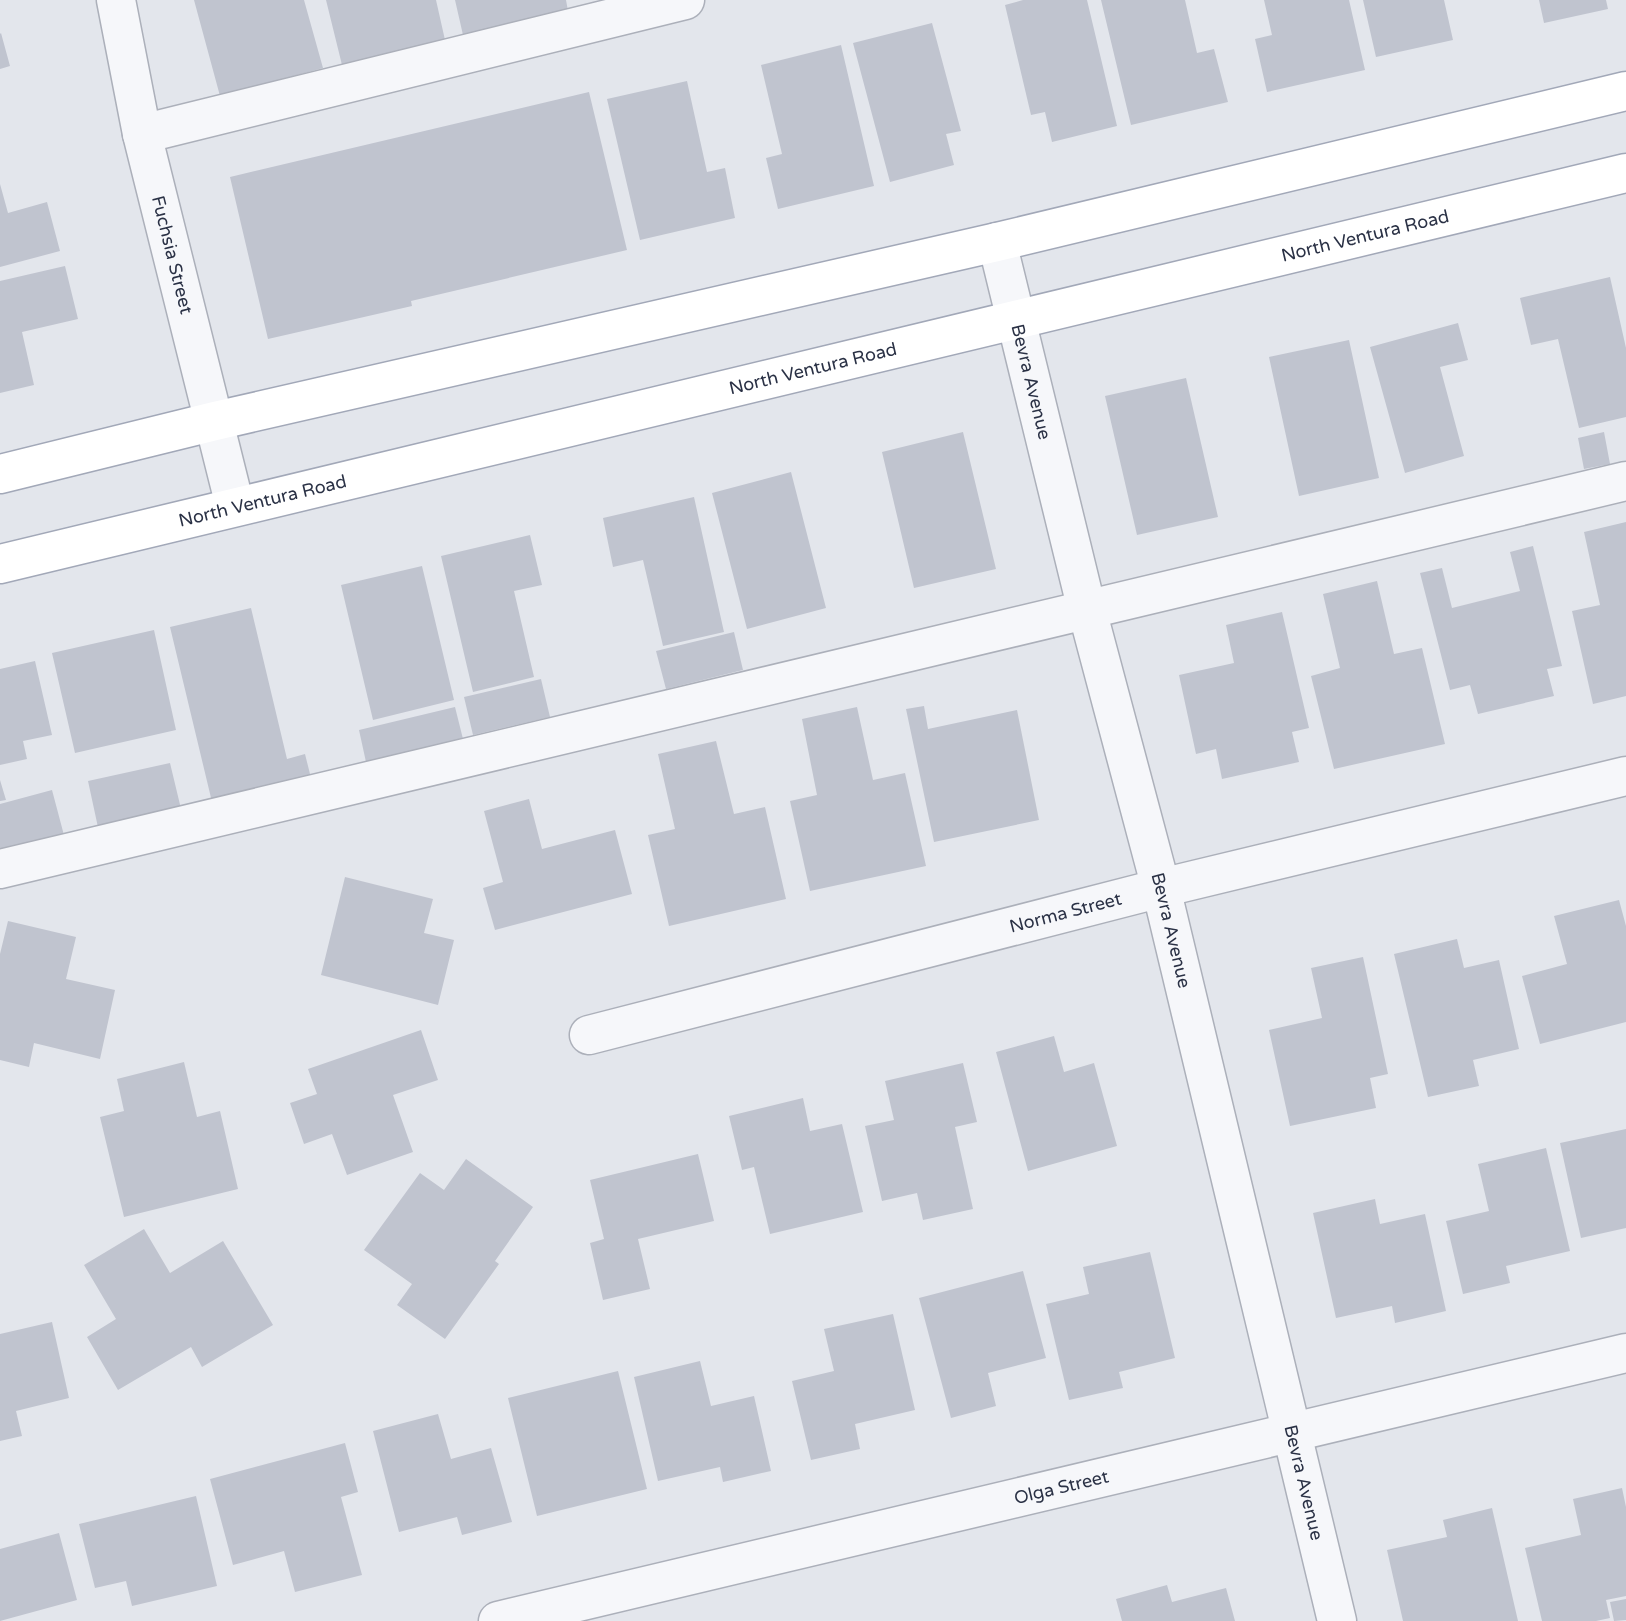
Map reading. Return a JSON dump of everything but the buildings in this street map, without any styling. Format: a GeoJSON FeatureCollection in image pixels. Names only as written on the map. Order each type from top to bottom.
{"type":"FeatureCollection","features":[{"type":"Feature","properties":{"kind":"main road"},"geometry":{"type":"LineString","coordinates":[[0,474],[215,421],[997,242],[1626,91]]}},
{"type":"Feature","properties":{"kind":"main road","name":"North Ventura Road"},"geometry":{"type":"LineString","coordinates":[[0,564],[1626,173]]}},
{"type":"Feature","properties":{"kind":"street","name":"Fuchsia Street"},"geometry":{"type":"LineString","coordinates":[[116,0],[142,134],[235,506]]}},
{"type":"Feature","properties":{"kind":"street"},"geometry":{"type":"LineString","coordinates":[[142,134],[685,0]]}},
{"type":"Feature","properties":{"kind":"street","name":"Bevra Avenue"},"geometry":{"type":"LineString","coordinates":[[997,242],[1087,610],[1161,888],[1336,1621]]}},
{"type":"Feature","properties":{"kind":"street"},"geometry":{"type":"LineString","coordinates":[[0,869],[1626,481]]}},
{"type":"Feature","properties":{"kind":"street","name":"Norma Street"},"geometry":{"type":"LineString","coordinates":[[589,1035],[1161,888],[1626,776]]}},
{"type":"Feature","properties":{"kind":"street","name":"Olga Street"},"geometry":{"type":"LineString","coordinates":[[498,1621],[1626,1353]]}}]}
